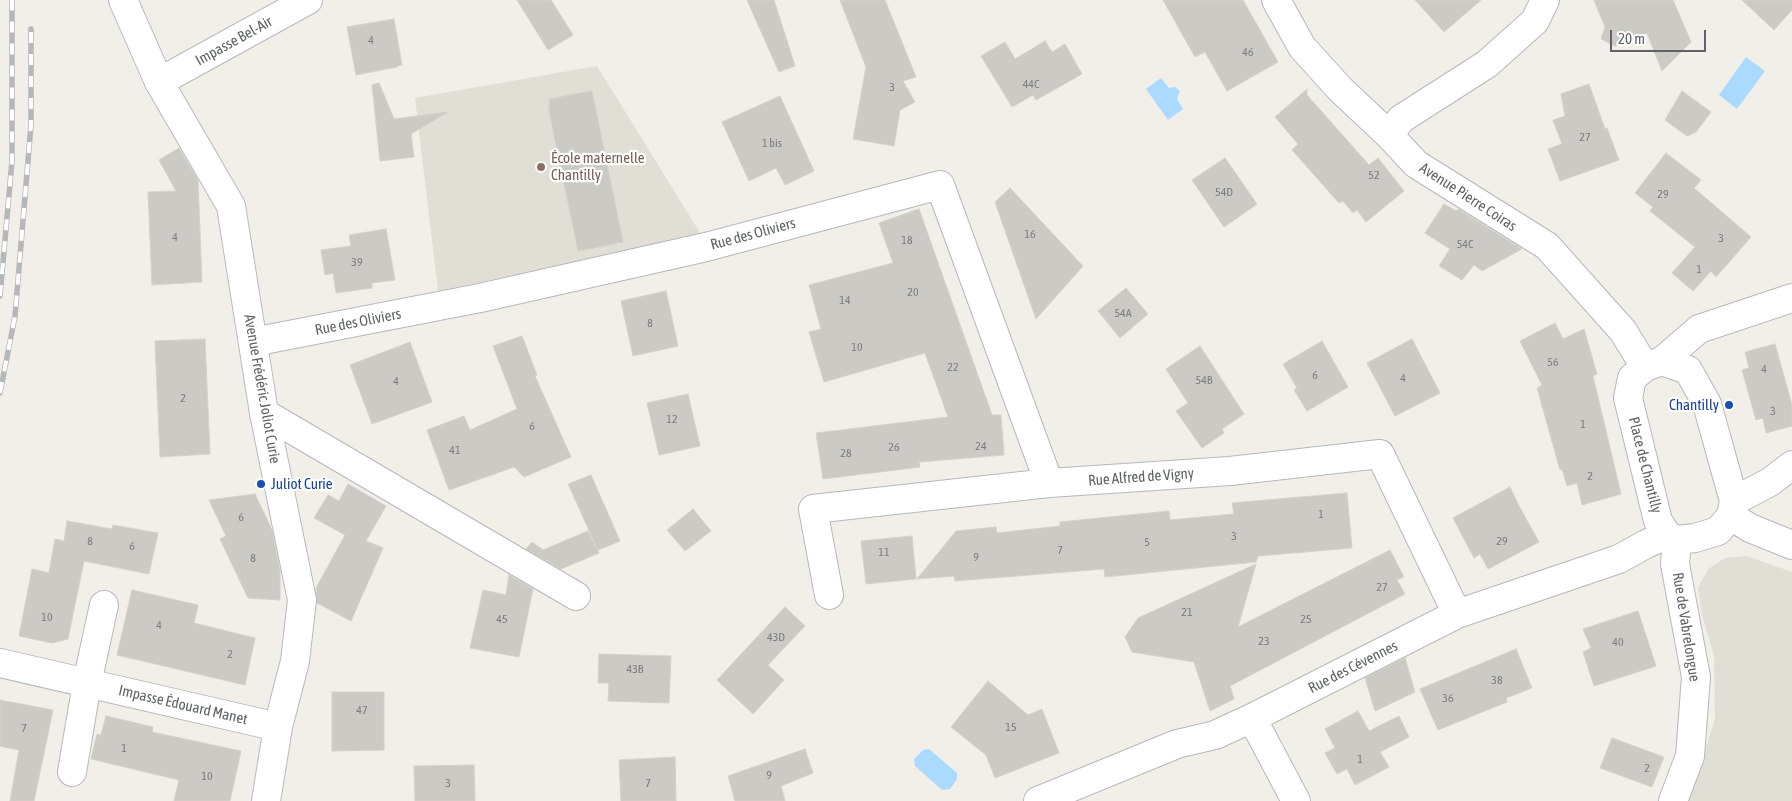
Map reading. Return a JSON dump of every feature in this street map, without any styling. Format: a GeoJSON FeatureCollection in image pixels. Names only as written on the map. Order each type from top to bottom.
{"type":"FeatureCollection","features":[{"type":"Feature","properties":{"kind":"street","name":"Avenue Frédéric Joliot Curie"},"geometry":{"type":"LineString","coordinates":[[122,0],[159,82],[231,206],[264,412],[302,600],[296,661],[278,727],[266,801]]}},
{"type":"Feature","properties":{"kind":"street","name":"Impasse Bel-Air"},"geometry":{"type":"LineString","coordinates":[[159,82],[308,0]]}},
{"type":"Feature","properties":{"kind":"street","name":"Avenue Pierre Coiras"},"geometry":{"type":"LineString","coordinates":[[1276,0],[1302,47],[1340,89],[1389,135],[1416,164],[1547,246],[1622,331],[1654,364]]}},
{"type":"Feature","properties":{"kind":"street"},"geometry":{"type":"LineString","coordinates":[[1389,135],[1402,120],[1487,64],[1535,21],[1545,0]]}},
{"type":"Feature","properties":{"kind":"street","name":"Rue des Oliviers"},"geometry":{"type":"LineString","coordinates":[[253,342],[480,298],[706,247],[940,185],[1049,483]]}},
{"type":"Feature","properties":{"kind":"street","name":"Place de Chantilly"},"geometry":{"type":"LineString","coordinates":[[1672,538],[1658,521],[1628,398],[1632,378],[1654,364],[1699,329],[1792,298]]}},
{"type":"Feature","properties":{"kind":"street"},"geometry":{"type":"LineString","coordinates":[[1654,364],[1688,370],[1707,404],[1732,508],[1750,528],[1792,545]]}},
{"type":"Feature","properties":{"kind":"street"},"geometry":{"type":"LineString","coordinates":[[264,412],[576,596]]}},
{"type":"Feature","properties":{"kind":"street","name":"Rue Alfred de Vigny"},"geometry":{"type":"LineString","coordinates":[[829,596],[813,509],[1049,483],[1230,471],[1380,454],[1457,614]]}},
{"type":"Feature","properties":{"kind":"street"},"geometry":{"type":"LineString","coordinates":[[1672,538],[1695,538],[1718,531],[1732,508],[1792,466]]}},
{"type":"Feature","properties":{"kind":"street","name":"Rue des Cévennes"},"geometry":{"type":"LineString","coordinates":[[1038,801],[1177,744],[1215,736],[1457,614],[1619,559],[1646,544],[1672,538]]}},
{"type":"Feature","properties":{"kind":"street","name":"Rue de Vabrelongue"},"geometry":{"type":"LineString","coordinates":[[1672,538],[1696,677],[1690,756],[1673,801]]}},
{"type":"Feature","properties":{"kind":"street"},"geometry":{"type":"LineString","coordinates":[[72,772],[87,683],[104,605]]}},
{"type":"Feature","properties":{"kind":"street","name":"Impasse Édouard Manet"},"geometry":{"type":"LineString","coordinates":[[0,663],[278,727]]}},
{"type":"Feature","properties":{"kind":"street"},"geometry":{"type":"LineString","coordinates":[[1252,718],[1296,801]]}},
{"type":"Feature","properties":{"kind":"shaded area","name":"École maternelle Chantilly"},"geometry":{"type":"Polygon","coordinates":[[[597,66],[702,236],[438,291],[415,98],[597,66]]]}},
{"type":"Feature","properties":{"kind":"shaded area"},"geometry":{"type":"Polygon","coordinates":[[[1747,556],[1792,572],[1792,801],[1689,801],[1715,719],[1714,656],[1702,615],[1698,588],[1708,569],[1725,558],[1747,556]]]}},
{"type":"Feature","properties":{"kind":"water"},"geometry":{"type":"Polygon","coordinates":[[[1746,57],[1765,71],[1737,109],[1719,95],[1746,57]]]}},
{"type":"Feature","properties":{"kind":"water"},"geometry":{"type":"Polygon","coordinates":[[[1161,78],[1169,88],[1175,87],[1180,91],[1177,99],[1183,109],[1168,120],[1146,89],[1161,78]]]}},
{"type":"Feature","properties":{"kind":"water"},"geometry":{"type":"Polygon","coordinates":[[[929,749],[957,773],[957,779],[950,789],[942,790],[915,766],[914,759],[923,750],[929,749]]]}},
{"type":"Feature","properties":{"kind":"building"},"geometry":{"type":"Polygon","coordinates":[[[517,0],[551,0],[573,35],[548,50],[517,0]]]}},
{"type":"Feature","properties":{"kind":"building"},"geometry":{"type":"Polygon","coordinates":[[[747,0],[774,0],[795,66],[779,72],[747,0]]]}},
{"type":"Feature","properties":{"kind":"building"},"geometry":{"type":"Polygon","coordinates":[[[840,0],[885,0],[916,77],[903,81],[915,102],[900,110],[894,146],[853,139],[866,67],[840,0]]]}},
{"type":"Feature","properties":{"kind":"building"},"geometry":{"type":"Polygon","coordinates":[[[1163,0],[1243,0],[1278,62],[1227,91],[1205,52],[1195,57],[1163,0]]]}},
{"type":"Feature","properties":{"kind":"building"},"geometry":{"type":"Polygon","coordinates":[[[1415,0],[1481,0],[1444,32],[1415,0]]]}},
{"type":"Feature","properties":{"kind":"building"},"geometry":{"type":"Polygon","coordinates":[[[1594,0],[1673,0],[1691,42],[1662,71],[1647,33],[1615,46],[1601,39],[1605,27],[1594,0]]]}},
{"type":"Feature","properties":{"kind":"building"},"geometry":{"type":"Polygon","coordinates":[[[1742,0],[1792,0],[1792,10],[1774,30],[1742,0]]]}},
{"type":"Feature","properties":{"kind":"building"},"geometry":{"type":"Polygon","coordinates":[[[394,19],[402,65],[356,75],[347,27],[394,19]]]}},
{"type":"Feature","properties":{"kind":"building"},"geometry":{"type":"Polygon","coordinates":[[[1045,41],[1052,52],[1065,44],[1082,74],[1036,100],[1033,95],[1012,107],[981,56],[1005,42],[1015,59],[1045,41]]]}},
{"type":"Feature","properties":{"kind":"building"},"geometry":{"type":"Polygon","coordinates":[[[379,83],[394,119],[448,112],[411,134],[414,157],[380,161],[372,85],[379,83]]]}},
{"type":"Feature","properties":{"kind":"building"},"geometry":{"type":"Polygon","coordinates":[[[1589,84],[1605,129],[1607,128],[1619,160],[1560,181],[1548,149],[1562,144],[1553,120],[1565,116],[1561,94],[1589,84]]]}},
{"type":"Feature","properties":{"kind":"building"},"geometry":{"type":"Polygon","coordinates":[[[1307,89],[1307,95],[1369,165],[1378,158],[1404,191],[1366,222],[1357,210],[1353,213],[1343,201],[1339,203],[1292,150],[1298,144],[1275,117],[1307,89]]]}},
{"type":"Feature","properties":{"kind":"building"},"geometry":{"type":"Polygon","coordinates":[[[592,91],[623,242],[578,251],[549,110],[549,99],[592,91]]]}},
{"type":"Feature","properties":{"kind":"building"},"geometry":{"type":"Polygon","coordinates":[[[1682,91],[1711,112],[1696,132],[1687,136],[1665,120],[1682,91]]]}},
{"type":"Feature","properties":{"kind":"building"},"geometry":{"type":"Polygon","coordinates":[[[780,96],[814,171],[785,185],[776,168],[749,181],[722,122],[780,96]]]}},
{"type":"Feature","properties":{"kind":"building"},"geometry":{"type":"Polygon","coordinates":[[[179,148],[198,180],[202,282],[152,285],[148,192],[176,191],[159,160],[179,148]]]}},
{"type":"Feature","properties":{"kind":"building"},"geometry":{"type":"Polygon","coordinates":[[[1666,153],[1701,180],[1694,188],[1751,237],[1716,277],[1711,271],[1693,291],[1672,273],[1695,247],[1650,211],[1653,207],[1635,193],[1666,153]]]}},
{"type":"Feature","properties":{"kind":"building"},"geometry":{"type":"Polygon","coordinates":[[[1225,158],[1257,204],[1224,227],[1192,180],[1225,158]]]}},
{"type":"Feature","properties":{"kind":"building"},"geometry":{"type":"Polygon","coordinates":[[[1010,188],[1083,266],[1036,319],[995,202],[1010,188]]]}},
{"type":"Feature","properties":{"kind":"building"},"geometry":{"type":"Polygon","coordinates":[[[1444,204],[1456,211],[1458,209],[1522,249],[1482,271],[1474,265],[1462,280],[1439,266],[1450,249],[1425,233],[1444,204]]]}},
{"type":"Feature","properties":{"kind":"building"},"geometry":{"type":"Polygon","coordinates":[[[919,209],[992,415],[1001,415],[1004,455],[919,462],[920,467],[823,479],[816,433],[948,417],[925,353],[824,382],[809,332],[821,329],[809,285],[893,263],[879,223],[919,209]]]}},
{"type":"Feature","properties":{"kind":"building"},"geometry":{"type":"Polygon","coordinates":[[[386,229],[395,280],[372,283],[372,288],[336,293],[333,273],[325,275],[321,250],[351,246],[349,235],[386,229]]]}},
{"type":"Feature","properties":{"kind":"building"},"geometry":{"type":"Polygon","coordinates":[[[1126,288],[1148,314],[1120,338],[1098,311],[1126,288]]]}},
{"type":"Feature","properties":{"kind":"building"},"geometry":{"type":"Polygon","coordinates":[[[666,291],[678,346],[633,356],[621,301],[666,291]]]}},
{"type":"Feature","properties":{"kind":"building"},"geometry":{"type":"Polygon","coordinates":[[[1555,323],[1563,339],[1584,329],[1597,374],[1593,376],[1621,494],[1582,505],[1577,483],[1567,486],[1562,469],[1560,470],[1537,388],[1542,385],[1520,341],[1555,323]]]}},
{"type":"Feature","properties":{"kind":"building"},"geometry":{"type":"Polygon","coordinates":[[[522,336],[537,375],[535,376],[571,457],[524,477],[514,467],[449,490],[427,430],[464,416],[470,430],[517,409],[493,346],[522,336]]]}},
{"type":"Feature","properties":{"kind":"building"},"geometry":{"type":"Polygon","coordinates":[[[205,339],[210,454],[160,457],[155,341],[205,339]]]}},
{"type":"Feature","properties":{"kind":"building"},"geometry":{"type":"Polygon","coordinates":[[[1412,339],[1440,393],[1395,416],[1367,363],[1412,339]]]}},
{"type":"Feature","properties":{"kind":"building"},"geometry":{"type":"Polygon","coordinates":[[[1322,341],[1348,387],[1307,411],[1294,390],[1297,388],[1283,364],[1322,341]]]}},
{"type":"Feature","properties":{"kind":"building"},"geometry":{"type":"Polygon","coordinates":[[[410,342],[432,402],[372,424],[350,365],[410,342]]]}},
{"type":"Feature","properties":{"kind":"building"},"geometry":{"type":"Polygon","coordinates":[[[1775,344],[1792,405],[1792,426],[1766,433],[1763,418],[1756,420],[1742,370],[1749,368],[1745,352],[1775,344]]]}},
{"type":"Feature","properties":{"kind":"building"},"geometry":{"type":"Polygon","coordinates":[[[1200,346],[1244,414],[1222,429],[1224,433],[1202,448],[1176,411],[1188,403],[1166,369],[1200,346]]]}},
{"type":"Feature","properties":{"kind":"building"},"geometry":{"type":"Polygon","coordinates":[[[688,394],[700,446],[659,455],[647,403],[688,394]]]}},
{"type":"Feature","properties":{"kind":"building"},"geometry":{"type":"Polygon","coordinates":[[[591,475],[620,541],[598,550],[568,484],[591,475]]]}},
{"type":"Feature","properties":{"kind":"building"},"geometry":{"type":"Polygon","coordinates":[[[348,484],[386,506],[366,541],[383,548],[351,621],[317,603],[316,588],[345,535],[314,518],[328,495],[339,501],[348,484]]]}},
{"type":"Feature","properties":{"kind":"building"},"geometry":{"type":"Polygon","coordinates":[[[1510,487],[1539,542],[1488,569],[1480,554],[1474,558],[1453,518],[1510,487]]]}},
{"type":"Feature","properties":{"kind":"building"},"geometry":{"type":"Polygon","coordinates":[[[1347,493],[1352,548],[1258,556],[1256,562],[1105,577],[1104,569],[955,581],[954,576],[917,579],[956,531],[996,527],[997,533],[1060,526],[1060,522],[1169,511],[1170,520],[1234,514],[1232,503],[1347,493]]]}},
{"type":"Feature","properties":{"kind":"building"},"geometry":{"type":"Polygon","coordinates":[[[255,494],[272,530],[280,571],[280,600],[248,598],[220,539],[226,536],[209,500],[255,494]]]}},
{"type":"Feature","properties":{"kind":"building"},"geometry":{"type":"Polygon","coordinates":[[[693,509],[711,531],[685,551],[667,530],[693,509]]]}},
{"type":"Feature","properties":{"kind":"building"},"geometry":{"type":"Polygon","coordinates":[[[67,521],[112,529],[113,525],[158,533],[149,574],[84,561],[68,639],[52,643],[19,636],[32,569],[49,573],[55,539],[64,541],[67,521]]]}},
{"type":"Feature","properties":{"kind":"building"},"geometry":{"type":"Polygon","coordinates":[[[588,531],[599,553],[561,569],[526,549],[532,542],[543,550],[588,531]]]}},
{"type":"Feature","properties":{"kind":"building"},"geometry":{"type":"Polygon","coordinates":[[[912,536],[916,579],[866,584],[861,541],[912,536]]]}},
{"type":"Feature","properties":{"kind":"building"},"geometry":{"type":"Polygon","coordinates":[[[1390,550],[1404,577],[1397,580],[1405,594],[1230,686],[1234,699],[1210,711],[1194,662],[1132,652],[1125,637],[1138,618],[1256,564],[1238,627],[1390,550]]]}},
{"type":"Feature","properties":{"kind":"building"},"geometry":{"type":"Polygon","coordinates":[[[509,575],[533,589],[519,657],[470,648],[483,590],[506,595],[509,575]]]}},
{"type":"Feature","properties":{"kind":"building"},"geometry":{"type":"Polygon","coordinates":[[[132,590],[198,605],[194,623],[255,638],[245,685],[117,655],[132,590]]]}},
{"type":"Feature","properties":{"kind":"building"},"geometry":{"type":"Polygon","coordinates":[[[785,607],[805,626],[768,665],[784,680],[753,714],[717,680],[785,607]]]}},
{"type":"Feature","properties":{"kind":"building"},"geometry":{"type":"Polygon","coordinates":[[[1638,611],[1656,666],[1594,686],[1583,652],[1591,648],[1583,629],[1638,611]]]}},
{"type":"Feature","properties":{"kind":"building"},"geometry":{"type":"Polygon","coordinates":[[[1516,649],[1532,688],[1506,698],[1507,702],[1438,730],[1420,689],[1516,649]]]}},
{"type":"Feature","properties":{"kind":"building"},"geometry":{"type":"Polygon","coordinates":[[[599,654],[671,656],[669,703],[608,701],[609,683],[598,683],[599,654]]]}},
{"type":"Feature","properties":{"kind":"building"},"geometry":{"type":"Polygon","coordinates":[[[1405,658],[1415,692],[1375,711],[1365,678],[1405,658]]]}},
{"type":"Feature","properties":{"kind":"building"},"geometry":{"type":"Polygon","coordinates":[[[988,681],[1028,715],[1042,709],[1059,753],[995,778],[986,755],[951,727],[988,681]]]}},
{"type":"Feature","properties":{"kind":"building"},"geometry":{"type":"Polygon","coordinates":[[[332,692],[384,692],[384,750],[332,751],[332,692]]]}},
{"type":"Feature","properties":{"kind":"building"},"geometry":{"type":"Polygon","coordinates":[[[0,700],[53,710],[34,801],[10,801],[19,750],[0,746],[0,700]]]}},
{"type":"Feature","properties":{"kind":"building"},"geometry":{"type":"Polygon","coordinates":[[[1358,711],[1369,731],[1399,716],[1409,737],[1380,752],[1389,767],[1355,785],[1347,769],[1337,774],[1325,753],[1335,748],[1325,729],[1358,711]]]}},
{"type":"Feature","properties":{"kind":"building"},"geometry":{"type":"Polygon","coordinates":[[[106,716],[153,727],[152,732],[241,751],[230,801],[174,801],[179,780],[91,759],[97,734],[101,735],[106,716]]]}},
{"type":"Feature","properties":{"kind":"building"},"geometry":{"type":"Polygon","coordinates":[[[1612,738],[1664,757],[1652,787],[1600,768],[1612,738]]]}},
{"type":"Feature","properties":{"kind":"building"},"geometry":{"type":"Polygon","coordinates":[[[805,749],[813,773],[781,786],[785,801],[735,801],[728,776],[805,749]]]}},
{"type":"Feature","properties":{"kind":"building"},"geometry":{"type":"Polygon","coordinates":[[[675,757],[676,801],[621,801],[619,760],[675,757]]]}},
{"type":"Feature","properties":{"kind":"building"},"geometry":{"type":"Polygon","coordinates":[[[474,765],[475,801],[415,801],[414,766],[474,765]]]}},
{"type":"Feature","properties":{"kind":"railway"},"geometry":{"type":"LineString","coordinates":[[0,296],[12,161],[12,0]]}},
{"type":"Feature","properties":{"kind":"railway"},"geometry":{"type":"LineString","coordinates":[[0,393],[15,316],[31,125],[31,29]]}},
{"type":"Feature","properties":{"kind":"place","name":"École maternelle Chantilly"},"geometry":{"type":"Point","coordinates":[541,167]}},
{"type":"Feature","properties":{"kind":"place","name":"Chantilly"},"geometry":{"type":"Point","coordinates":[1729,405]}},
{"type":"Feature","properties":{"kind":"place","name":"Juliot Curie"},"geometry":{"type":"Point","coordinates":[261,484]}}]}
